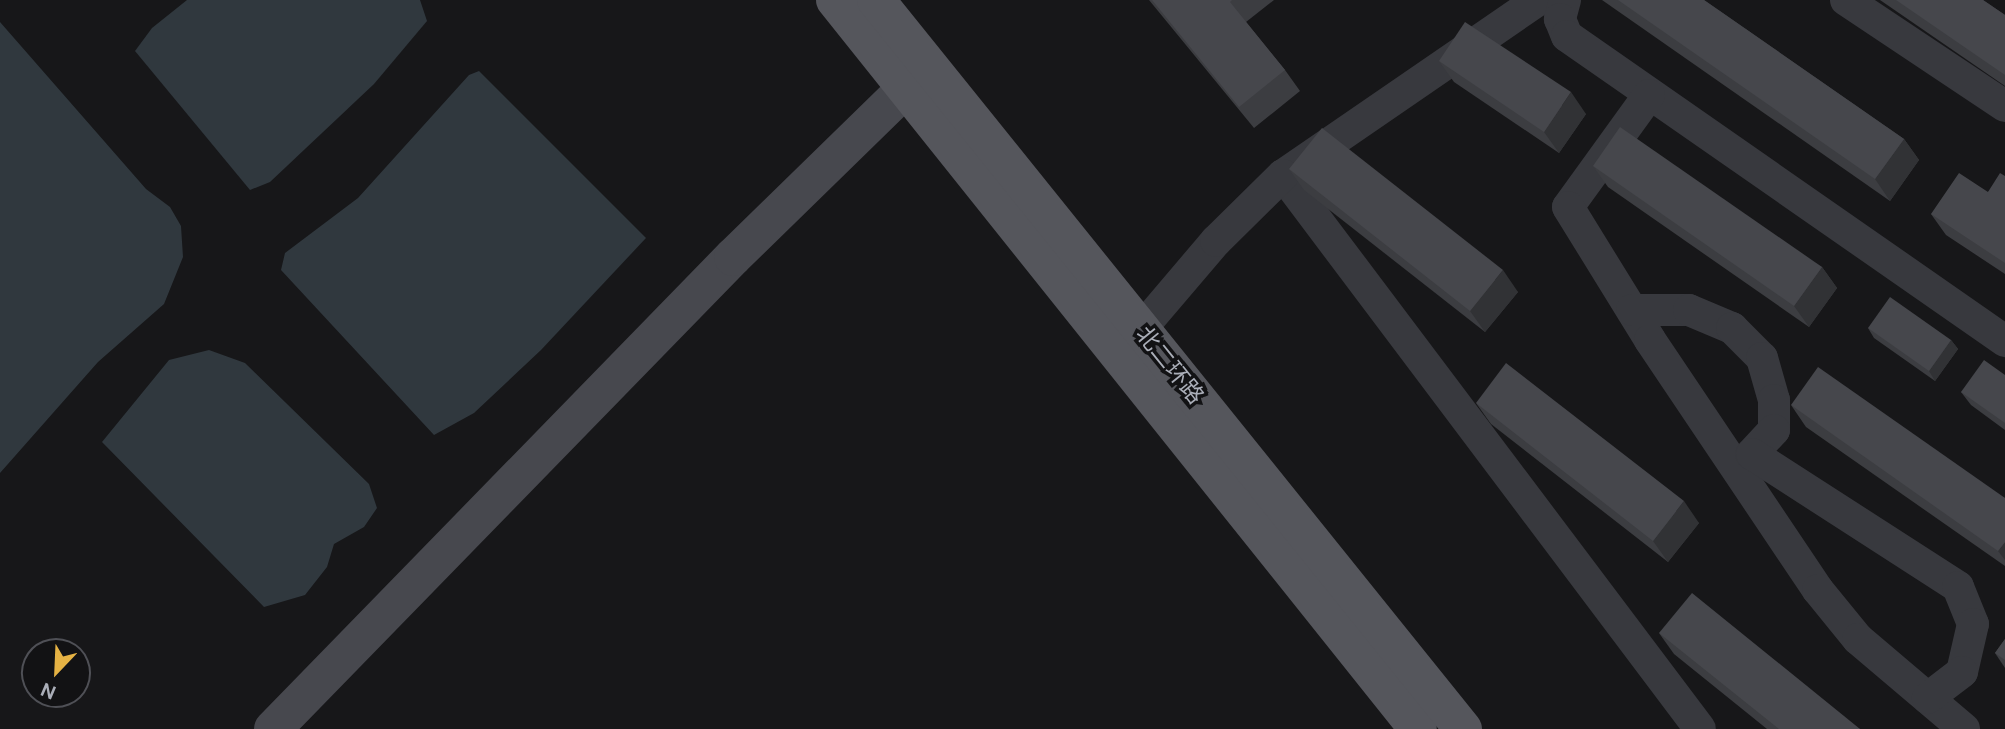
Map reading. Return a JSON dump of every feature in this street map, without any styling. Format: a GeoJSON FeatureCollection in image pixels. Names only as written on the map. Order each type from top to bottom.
{"type":"FeatureCollection","features":[{"type":"Feature","properties":{"kind":"main road","name":"北二环路"},"geometry":{"type":"LineString","coordinates":[[835,0],[1418,729]]}},
{"type":"Feature","properties":{"kind":"main road","name":"北二环路"},"geometry":{"type":"LineString","coordinates":[[876,0],[1463,729]]}},
{"type":"Feature","properties":{"kind":"street"},"geometry":{"type":"LineString","coordinates":[[1141,329],[1216,241],[1283,175],[1538,0]]}},
{"type":"Feature","properties":{"kind":"street"},"geometry":{"type":"LineString","coordinates":[[1565,0],[1560,19],[1567,36],[2005,341]]}},
{"type":"Feature","properties":{"kind":"street"},"geometry":{"type":"LineString","coordinates":[[1846,0],[2005,106]]}},
{"type":"Feature","properties":{"kind":"street"},"geometry":{"type":"LineString","coordinates":[[272,729],[733,257],[906,88]]}},
{"type":"Feature","properties":{"kind":"street"},"geometry":{"type":"LineString","coordinates":[[1649,95],[1568,207],[1632,310],[1818,590],[1858,639],[1964,729]]}},
{"type":"Feature","properties":{"kind":"street"},"geometry":{"type":"LineString","coordinates":[[1283,175],[1700,729]]}},
{"type":"Feature","properties":{"kind":"street"},"geometry":{"type":"LineString","coordinates":[[1632,310],[1689,310],[1732,328],[1762,358],[1773,400],[1774,430],[1752,454],[1958,587],[1973,625],[1962,673],[1928,698]]}},
{"type":"Feature","properties":{"kind":"shaded area"},"geometry":{"type":"Polygon","coordinates":[[[187,0],[420,0],[427,21],[374,84],[270,182],[250,190],[135,51],[152,28],[187,0]]]}},
{"type":"Feature","properties":{"kind":"shaded area"},"geometry":{"type":"Polygon","coordinates":[[[0,22],[146,189],[170,207],[181,226],[183,257],[164,304],[98,362],[0,473],[0,22]]]}},
{"type":"Feature","properties":{"kind":"shaded area"},"geometry":{"type":"Polygon","coordinates":[[[479,71],[646,238],[541,350],[474,413],[434,435],[281,270],[285,253],[358,198],[469,75],[479,71]]]}},
{"type":"Feature","properties":{"kind":"shaded area"},"geometry":{"type":"Polygon","coordinates":[[[209,350],[245,363],[369,484],[377,508],[364,527],[334,544],[327,567],[305,595],[264,607],[102,442],[169,360],[209,350]]]}},
{"type":"Feature","properties":{"kind":"building"},"geometry":{"type":"Polygon","coordinates":[[[1152,0],[1232,0],[1230,2],[1285,70],[1239,107],[1152,0]]]}},
{"type":"Feature","properties":{"kind":"building"},"geometry":{"type":"Polygon","coordinates":[[[1618,0],[1704,0],[1904,139],[1875,179],[1618,0]]]}},
{"type":"Feature","properties":{"kind":"building"},"geometry":{"type":"Polygon","coordinates":[[[1896,0],[1983,0],[2005,15],[2005,75],[1896,0]]]}},
{"type":"Feature","properties":{"kind":"building"},"geometry":{"type":"Polygon","coordinates":[[[1465,22],[1571,92],[1544,132],[1439,61],[1465,22]]]}},
{"type":"Feature","properties":{"kind":"building"},"geometry":{"type":"Polygon","coordinates":[[[1620,127],[1822,267],[1794,306],[1593,166],[1620,127]]]}},
{"type":"Feature","properties":{"kind":"building"},"geometry":{"type":"Polygon","coordinates":[[[1322,128],[1503,270],[1470,311],[1289,169],[1322,128]]]}},
{"type":"Feature","properties":{"kind":"building"},"geometry":{"type":"Polygon","coordinates":[[[1959,173],[1988,192],[2000,173],[2005,176],[2005,263],[1931,214],[1959,173]]]}},
{"type":"Feature","properties":{"kind":"building"},"geometry":{"type":"Polygon","coordinates":[[[1890,297],[1951,340],[1929,371],[1868,328],[1890,297]]]}},
{"type":"Feature","properties":{"kind":"building"},"geometry":{"type":"Polygon","coordinates":[[[1984,360],[2005,375],[2005,423],[1961,392],[1984,360]]]}},
{"type":"Feature","properties":{"kind":"building"},"geometry":{"type":"Polygon","coordinates":[[[1506,363],[1684,501],[1653,541],[1476,403],[1506,363]]]}},
{"type":"Feature","properties":{"kind":"building"},"geometry":{"type":"Polygon","coordinates":[[[1818,367],[2005,498],[2005,542],[1998,551],[1791,405],[1818,367]]]}},
{"type":"Feature","properties":{"kind":"building"},"geometry":{"type":"Polygon","coordinates":[[[1692,593],[1860,729],[1779,729],[1659,633],[1692,593]]]}},
{"type":"Feature","properties":{"kind":"building"},"geometry":{"type":"Polygon","coordinates":[[[2005,639],[2005,660],[1995,653],[2005,639]]]}}]}
